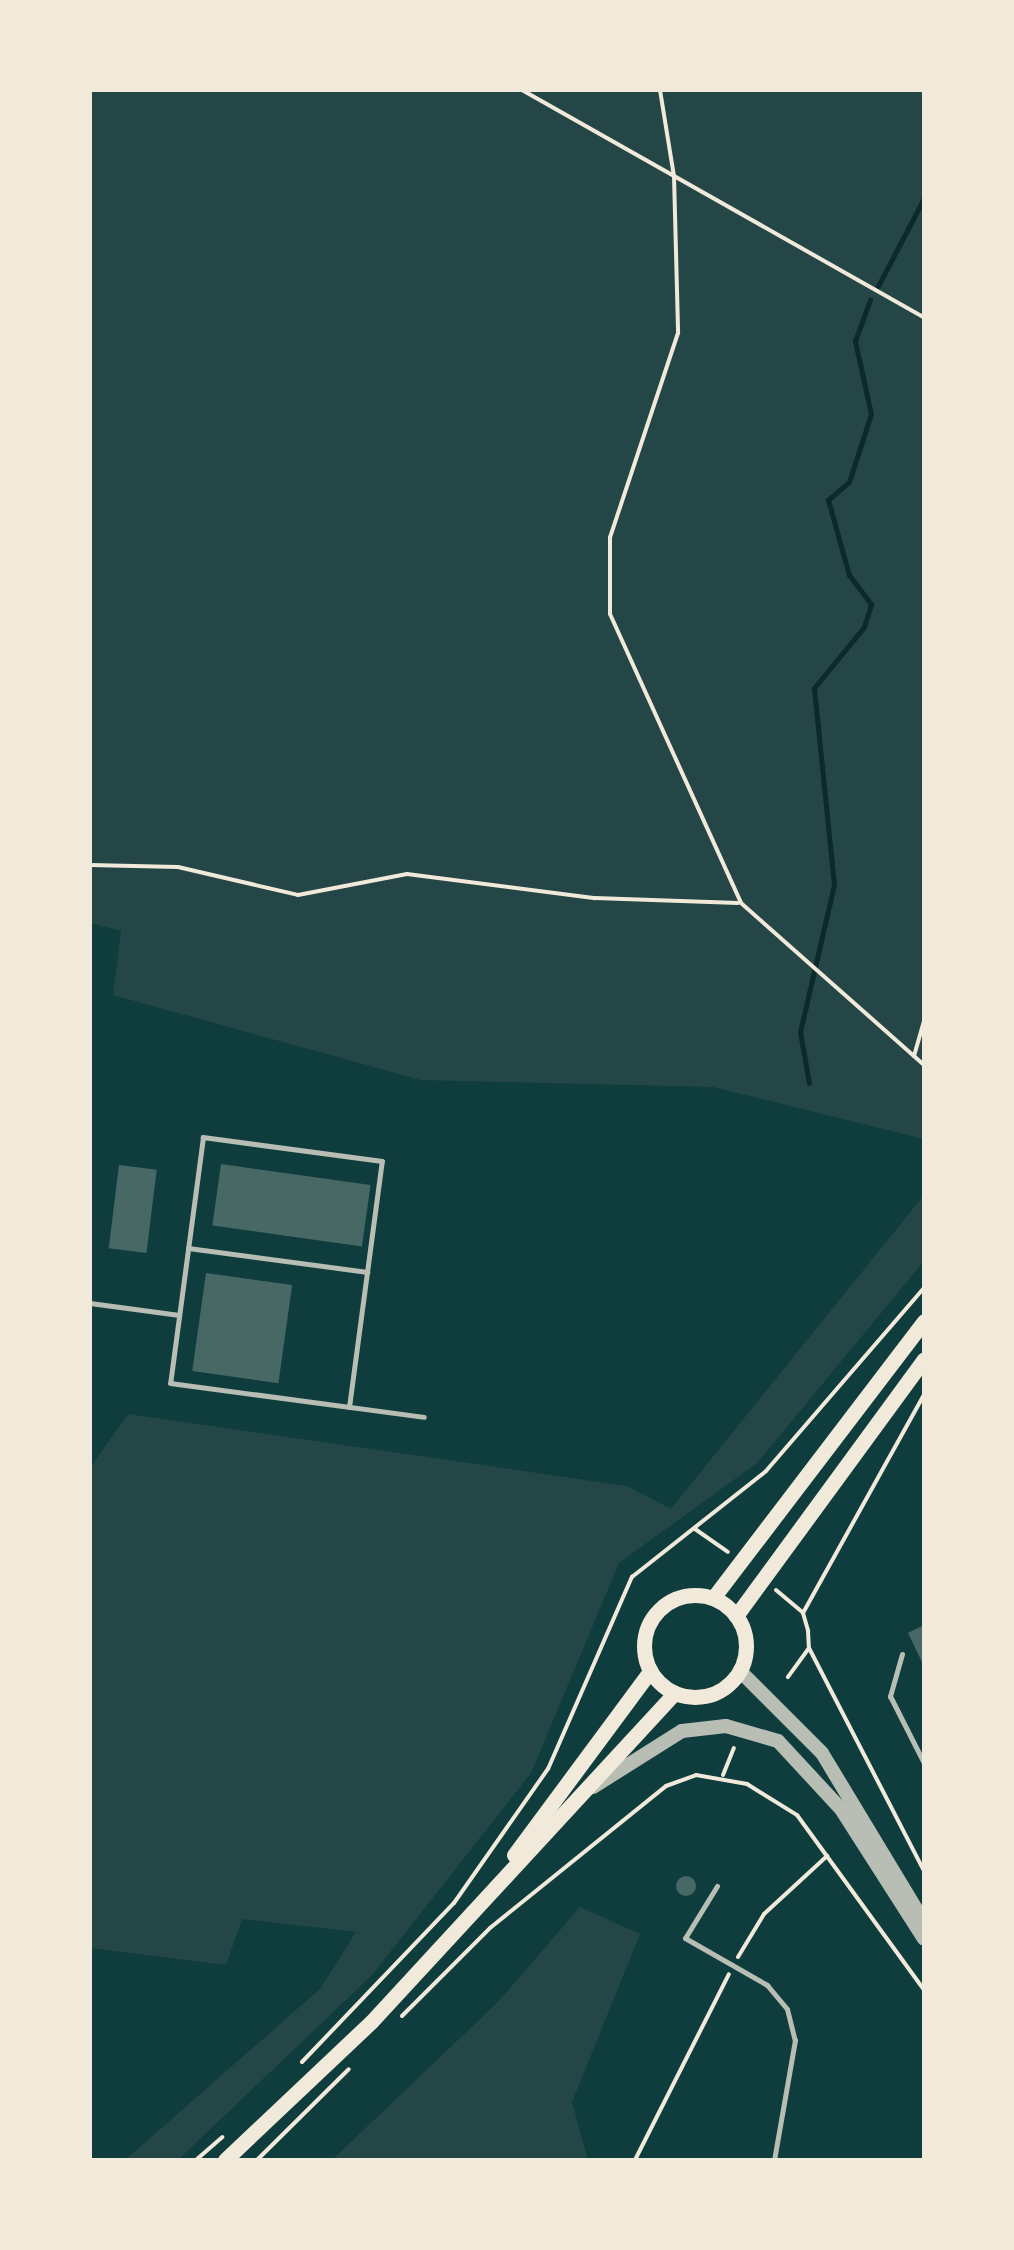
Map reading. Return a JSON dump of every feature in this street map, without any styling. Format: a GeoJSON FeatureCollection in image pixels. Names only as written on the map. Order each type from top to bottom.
{"type":"FeatureCollection","features":[{"type":"Feature","properties":{"kind":"main road"},"geometry":{"type":"LineString","coordinates":[[712,1598],[924,1321]]}},
{"type":"Feature","properties":{"kind":"main road"},"geometry":{"type":"LineString","coordinates":[[736,1616],[924,1359]]}},
{"type":"Feature","properties":{"kind":"main road"},"geometry":{"type":"LineString","coordinates":[[682,1596],[712,1598],[736,1616],[746,1643],[740,1672],[717,1693],[676,1694],[650,1671],[644,1641],[656,1613],[682,1596]]}},
{"type":"Feature","properties":{"kind":"main road"},"geometry":{"type":"LineString","coordinates":[[476,1906],[650,1671]]}},
{"type":"Feature","properties":{"kind":"main road"},"geometry":{"type":"LineString","coordinates":[[225,2160],[476,1906],[676,1694]]}},
{"type":"Feature","properties":{"kind":"street"},"geometry":{"type":"LineString","coordinates":[[740,1672],[822,1753],[924,1922]]}},
{"type":"Feature","properties":{"kind":"street"},"geometry":{"type":"LineString","coordinates":[[584,1792],[682,1732],[726,1726],[778,1741],[841,1809],[924,1939]]}},
{"type":"Feature","properties":{"kind":"lane"},"geometry":{"type":"LineString","coordinates":[[349,1407],[382,1161],[203,1137],[170,1383],[349,1407],[424,1417]]}},
{"type":"Feature","properties":{"kind":"lane"},"geometry":{"type":"LineString","coordinates":[[188,1248],[367,1272]]}},
{"type":"Feature","properties":{"kind":"lane"},"geometry":{"type":"LineString","coordinates":[[90,1302],[179,1314]]}},
{"type":"Feature","properties":{"kind":"lane"},"geometry":{"type":"LineString","coordinates":[[902,1654],[890,1696],[924,1763]]}},
{"type":"Feature","properties":{"kind":"lane"},"geometry":{"type":"LineString","coordinates":[[717,1886],[685,1938],[734,1963],[788,2009],[795,2040],[774,2160]]}},
{"type":"Feature","properties":{"kind":"path"},"geometry":{"type":"LineString","coordinates":[[522,90],[924,317]]}},
{"type":"Feature","properties":{"kind":"path"},"geometry":{"type":"LineString","coordinates":[[660,90],[674,176],[678,333],[606,574],[634,676],[740,903],[924,1066]]}},
{"type":"Feature","properties":{"kind":"path"},"geometry":{"type":"LineString","coordinates":[[90,866],[178,868],[298,895],[407,874],[595,898],[740,903]]}},
{"type":"Feature","properties":{"kind":"path"},"geometry":{"type":"LineString","coordinates":[[914,1056],[924,1021]]}},
{"type":"Feature","properties":{"kind":"path"},"geometry":{"type":"LineString","coordinates":[[295,2069],[454,1903],[567,1735],[615,1601],[654,1555],[695,1529],[775,1460],[924,1288]]}},
{"type":"Feature","properties":{"kind":"path"},"geometry":{"type":"LineString","coordinates":[[924,1395],[803,1613],[809,1648],[924,1871]]}},
{"type":"Feature","properties":{"kind":"path"},"geometry":{"type":"LineString","coordinates":[[695,1529],[728,1553]]}},
{"type":"Feature","properties":{"kind":"path"},"geometry":{"type":"LineString","coordinates":[[776,1590],[803,1613]]}},
{"type":"Feature","properties":{"kind":"path"},"geometry":{"type":"LineString","coordinates":[[788,1676],[809,1648]]}},
{"type":"Feature","properties":{"kind":"path"},"geometry":{"type":"LineString","coordinates":[[723,1776],[734,1748]]}},
{"type":"Feature","properties":{"kind":"path"},"geometry":{"type":"LineString","coordinates":[[490,1928],[666,1786],[723,1776],[797,1816],[924,1990]]}},
{"type":"Feature","properties":{"kind":"path"},"geometry":{"type":"LineString","coordinates":[[635,2160],[734,1963],[764,1914],[827,1856]]}},
{"type":"Feature","properties":{"kind":"path"},"geometry":{"type":"LineString","coordinates":[[196,2160],[231,2130]]}},
{"type":"Feature","properties":{"kind":"shaded area"},"geometry":{"type":"Polygon","coordinates":[[[90,90],[924,90],[924,1139],[713,1087],[421,1080],[113,995],[121,931],[90,923],[90,90]]]}},
{"type":"Feature","properties":{"kind":"shaded area"},"geometry":{"type":"Polygon","coordinates":[[[924,1195],[924,1261],[757,1463],[619,1563],[531,1773],[372,1975],[178,2160],[125,2160],[320,1989],[356,1932],[242,1919],[226,1965],[90,1948],[90,1468],[128,1414],[627,1486],[671,1509],[924,1195]]]}},
{"type":"Feature","properties":{"kind":"shaded area"},"geometry":{"type":"Polygon","coordinates":[[[580,1907],[640,1934],[572,2102],[588,2160],[332,2160],[499,2001],[580,1907]]]}},
{"type":"Feature","properties":{"kind":"building"},"geometry":{"type":"Polygon","coordinates":[[[221,1164],[371,1185],[362,1246],[212,1225],[221,1164]]]}},
{"type":"Feature","properties":{"kind":"building"},"geometry":{"type":"Polygon","coordinates":[[[119,1165],[157,1170],[146,1253],[109,1248],[119,1165]]]}},
{"type":"Feature","properties":{"kind":"building"},"geometry":{"type":"Polygon","coordinates":[[[206,1273],[292,1285],[278,1383],[192,1371],[206,1273]]]}},
{"type":"Feature","properties":{"kind":"building"},"geometry":{"type":"Polygon","coordinates":[[[924,1625],[924,1666],[908,1633],[924,1625]]]}},
{"type":"Feature","properties":{"kind":"building"},"geometry":{"type":"Polygon","coordinates":[[[682,1876],[690,1876],[696,1886],[690,1896],[682,1896],[676,1890],[676,1882],[682,1876]]]}},
{"type":"Feature","properties":{"kind":"waterway"},"geometry":{"type":"LineString","coordinates":[[878,286],[924,198]]}},
{"type":"Feature","properties":{"kind":"waterway"},"geometry":{"type":"LineString","coordinates":[[809,1083],[800,1032],[834,885],[814,688],[864,627],[871,604],[849,575],[828,500],[849,482],[871,414],[855,341],[870,300]]}}]}
